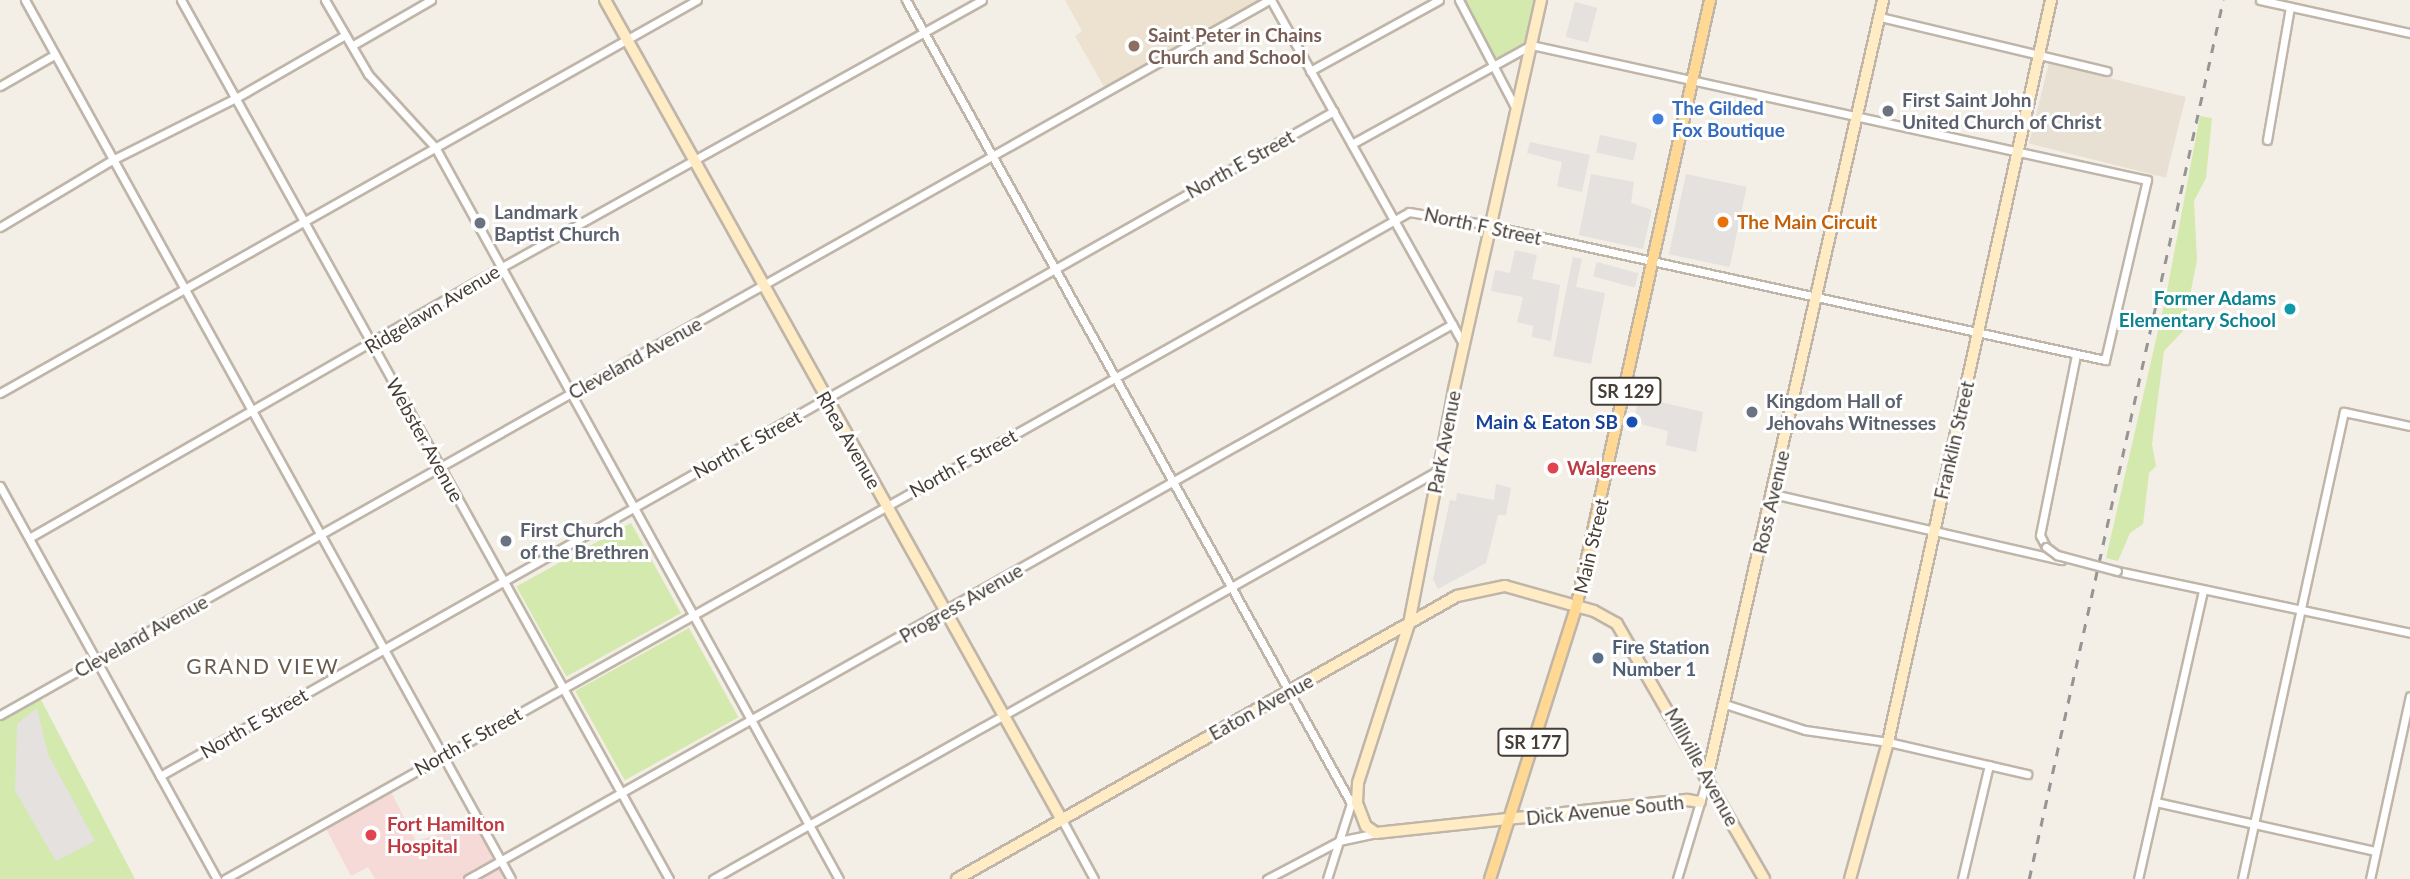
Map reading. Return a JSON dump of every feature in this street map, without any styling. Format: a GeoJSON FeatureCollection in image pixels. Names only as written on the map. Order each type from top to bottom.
{"type":"FeatureCollection","features":[{"type":"Feature","properties":{"kind":"main road","name":"Rhea Avenue"},"geometry":{"type":"LineString","coordinates":[[605,0],[1062,820]]}},
{"type":"Feature","properties":{"kind":"main road","name":"Park Avenue"},"geometry":{"type":"LineString","coordinates":[[1358,783],[1409,624],[1489,227],[1541,0]]}},
{"type":"Feature","properties":{"kind":"main road","name":"Main Street"},"geometry":{"type":"LineString","coordinates":[[1490,879],[1576,608],[1710,0]]}},
{"type":"Feature","properties":{"kind":"main road","name":"Ross Avenue"},"geometry":{"type":"LineString","coordinates":[[1707,778],[1883,0]]}},
{"type":"Feature","properties":{"kind":"main road","name":"Franklin Street"},"geometry":{"type":"LineString","coordinates":[[1850,879],[1888,742],[1978,334],[2015,150],[2051,0]]}},
{"type":"Feature","properties":{"kind":"main road","name":"Eaton Avenue"},"geometry":{"type":"LineString","coordinates":[[957,879],[1457,596],[1499,586],[1576,608]]}},
{"type":"Feature","properties":{"kind":"main road","name":"Millville Avenue"},"geometry":{"type":"LineString","coordinates":[[1576,608],[1603,615],[1622,629],[1765,879]]}},
{"type":"Feature","properties":{"kind":"main road"},"geometry":{"type":"LineString","coordinates":[[1358,783],[1360,814],[1376,833]]}},
{"type":"Feature","properties":{"kind":"main road","name":"Dick Avenue South"},"geometry":{"type":"LineString","coordinates":[[1376,833],[1700,802]]}},
{"type":"Feature","properties":{"kind":"street"},"geometry":{"type":"LineString","coordinates":[[24,0],[511,879]]}},
{"type":"Feature","properties":{"kind":"street","name":"Webster Avenue"},"geometry":{"type":"LineString","coordinates":[[181,0],[669,879]]}},
{"type":"Feature","properties":{"kind":"street"},"geometry":{"type":"LineString","coordinates":[[325,0],[368,74],[435,147],[839,879]]}},
{"type":"Feature","properties":{"kind":"street"},"geometry":{"type":"LineString","coordinates":[[353,46],[430,0]]}},
{"type":"Feature","properties":{"kind":"street"},"geometry":{"type":"LineString","coordinates":[[0,393],[697,0]]}},
{"type":"Feature","properties":{"kind":"street"},"geometry":{"type":"LineString","coordinates":[[906,0],[1351,803]]}},
{"type":"Feature","properties":{"kind":"street","name":"Ridgelawn Avenue"},"geometry":{"type":"LineString","coordinates":[[29,538],[372,346],[502,267],[696,162],[982,0]]}},
{"type":"Feature","properties":{"kind":"street"},"geometry":{"type":"LineString","coordinates":[[1270,0],[1464,346]]}},
{"type":"Feature","properties":{"kind":"street","name":"Cleveland Avenue"},"geometry":{"type":"LineString","coordinates":[[0,715],[764,286],[992,154],[1270,0]]}},
{"type":"Feature","properties":{"kind":"street"},"geometry":{"type":"LineString","coordinates":[[1310,71],[1439,0]]}},
{"type":"Feature","properties":{"kind":"street"},"geometry":{"type":"LineString","coordinates":[[1459,0],[1516,109]]}},
{"type":"Feature","properties":{"kind":"street"},"geometry":{"type":"LineString","coordinates":[[2260,0],[2410,33]]}},
{"type":"Feature","properties":{"kind":"street"},"geometry":{"type":"LineString","coordinates":[[2267,140],[2290,7]]}},
{"type":"Feature","properties":{"kind":"street"},"geometry":{"type":"LineString","coordinates":[[1880,17],[2108,71]]}},
{"type":"Feature","properties":{"kind":"street"},"geometry":{"type":"LineString","coordinates":[[0,227],[112,160],[236,98],[345,35]]}},
{"type":"Feature","properties":{"kind":"street"},"geometry":{"type":"LineString","coordinates":[[1352,144],[1531,46],[2015,150]]}},
{"type":"Feature","properties":{"kind":"street"},"geometry":{"type":"LineString","coordinates":[[0,86],[54,55]]}},
{"type":"Feature","properties":{"kind":"street","name":"North E Street"},"geometry":{"type":"LineString","coordinates":[[160,776],[1334,111]]}},
{"type":"Feature","properties":{"kind":"street","name":"North F Street"},"geometry":{"type":"LineString","coordinates":[[225,879],[1394,219],[1420,211],[2105,360],[2147,180],[2015,150]]}},
{"type":"Feature","properties":{"kind":"street","name":"Progress Avenue"},"geometry":{"type":"LineString","coordinates":[[468,879],[1452,324]]}},
{"type":"Feature","properties":{"kind":"street"},"geometry":{"type":"LineString","coordinates":[[2076,355],[2040,535],[2046,547],[2057,555],[2117,571],[2410,634]]}},
{"type":"Feature","properties":{"kind":"street"},"geometry":{"type":"LineString","coordinates":[[2242,879],[2344,412],[2410,426]]}},
{"type":"Feature","properties":{"kind":"street"},"geometry":{"type":"LineString","coordinates":[[713,879],[1229,584],[1439,470]]}},
{"type":"Feature","properties":{"kind":"street"},"geometry":{"type":"LineString","coordinates":[[0,486],[217,879]]}},
{"type":"Feature","properties":{"kind":"street"},"geometry":{"type":"LineString","coordinates":[[1773,494],[2078,563]]}},
{"type":"Feature","properties":{"kind":"street"},"geometry":{"type":"LineString","coordinates":[[2138,879],[2203,590]]}},
{"type":"Feature","properties":{"kind":"street"},"geometry":{"type":"LineString","coordinates":[[2370,879],[2410,696]]}},
{"type":"Feature","properties":{"kind":"street"},"geometry":{"type":"LineString","coordinates":[[1725,704],[1805,730],[1888,742],[2027,774]]}},
{"type":"Feature","properties":{"kind":"street"},"geometry":{"type":"LineString","coordinates":[[1962,879],[1989,765]]}},
{"type":"Feature","properties":{"kind":"street","name":"Ross Avenue"},"geometry":{"type":"LineString","coordinates":[[1677,879],[1707,778]]}},
{"type":"Feature","properties":{"kind":"street","name":"Park Avenue"},"geometry":{"type":"LineString","coordinates":[[1327,879],[1358,783]]}},
{"type":"Feature","properties":{"kind":"street"},"geometry":{"type":"LineString","coordinates":[[2156,802],[2376,851]]}},
{"type":"Feature","properties":{"kind":"street","name":"Rhea Avenue"},"geometry":{"type":"LineString","coordinates":[[1062,820],[1094,879]]}},
{"type":"Feature","properties":{"kind":"street"},"geometry":{"type":"LineString","coordinates":[[1267,879],[1339,841],[1376,833]]}},
{"type":"Feature","properties":{"kind":"shaded area","name":"Saint Peter in Chains Church and School"},"geometry":{"type":"Polygon","coordinates":[[[1065,0],[1269,0],[1106,90],[1075,36],[1082,31],[1065,0]]]}},
{"type":"Feature","properties":{"kind":"shaded area"},"geometry":{"type":"Polygon","coordinates":[[[1575,2],[1597,8],[1588,43],[1566,37],[1575,2]]]}},
{"type":"Feature","properties":{"kind":"shaded area"},"geometry":{"type":"Polygon","coordinates":[[[2049,63],[2186,97],[2166,178],[2029,144],[2049,63]]]}},
{"type":"Feature","properties":{"kind":"shaded area"},"geometry":{"type":"Polygon","coordinates":[[[1600,135],[1637,143],[1633,161],[1596,153],[1600,135]]]}},
{"type":"Feature","properties":{"kind":"shaded area"},"geometry":{"type":"Polygon","coordinates":[[[1530,142],[1590,155],[1582,192],[1557,186],[1562,162],[1527,153],[1530,142]]]}},
{"type":"Feature","properties":{"kind":"shaded area"},"geometry":{"type":"Polygon","coordinates":[[[1591,174],[1634,182],[1631,203],[1652,210],[1643,249],[1579,235],[1591,174]]]}},
{"type":"Feature","properties":{"kind":"shaded area"},"geometry":{"type":"Polygon","coordinates":[[[1686,174],[1747,187],[1730,267],[1669,254],[1686,174]]]}},
{"type":"Feature","properties":{"kind":"shaded area"},"geometry":{"type":"Polygon","coordinates":[[[1515,250],[1537,255],[1532,279],[1560,285],[1551,341],[1532,337],[1533,326],[1517,322],[1523,297],[1491,291],[1495,270],[1510,273],[1515,250]]]}},
{"type":"Feature","properties":{"kind":"shaded area"},"geometry":{"type":"Polygon","coordinates":[[[1573,257],[1582,259],[1576,287],[1605,293],[1591,364],[1553,356],[1573,257]]]}},
{"type":"Feature","properties":{"kind":"shaded area"},"geometry":{"type":"Polygon","coordinates":[[[1597,262],[1639,273],[1635,288],[1593,276],[1597,262]]]}},
{"type":"Feature","properties":{"kind":"shaded area"},"geometry":{"type":"Polygon","coordinates":[[[1639,397],[1703,412],[1696,452],[1666,445],[1668,431],[1633,422],[1639,397]]]}},
{"type":"Feature","properties":{"kind":"shaded area"},"geometry":{"type":"Polygon","coordinates":[[[1496,484],[1511,488],[1506,515],[1498,515],[1486,563],[1438,589],[1433,579],[1450,500],[1456,501],[1457,493],[1494,500],[1496,484]]]}},
{"type":"Feature","properties":{"kind":"shaded area"},"geometry":{"type":"Polygon","coordinates":[[[37,708],[48,754],[95,841],[56,861],[15,791],[17,724],[37,708]]]}},
{"type":"Feature","properties":{"kind":"shaded area","name":"Fort Hamilton Hospital"},"geometry":{"type":"Polygon","coordinates":[[[388,786],[416,841],[479,822],[511,879],[375,879],[368,867],[351,876],[323,823],[388,786]]]}},
{"type":"Feature","properties":{"kind":"green space"},"geometry":{"type":"Polygon","coordinates":[[[1459,0],[1541,0],[1531,45],[1494,66],[1459,0]]]}},
{"type":"Feature","properties":{"kind":"green space"},"geometry":{"type":"Polygon","coordinates":[[[2200,116],[2212,118],[2206,178],[2194,201],[2197,260],[2183,331],[2164,351],[2152,444],[2156,466],[2149,473],[2143,524],[2130,533],[2118,561],[2106,558],[2166,296],[2200,116]]]}},
{"type":"Feature","properties":{"kind":"green space"},"geometry":{"type":"Polygon","coordinates":[[[631,523],[681,613],[566,677],[516,587],[631,523]]]}},
{"type":"Feature","properties":{"kind":"green space"},"geometry":{"type":"Polygon","coordinates":[[[689,628],[738,717],[625,780],[575,691],[689,628]]]}},
{"type":"Feature","properties":{"kind":"green space"},"geometry":{"type":"Polygon","coordinates":[[[38,694],[135,879],[0,879],[0,715],[38,694]]]}},
{"type":"Feature","properties":{"kind":"railway"},"geometry":{"type":"LineString","coordinates":[[2029,879],[2223,0]]}},
{"type":"Feature","properties":{"kind":"place","name":"Saint Peter in Chains Church and School"},"geometry":{"type":"Point","coordinates":[1134,46]}},
{"type":"Feature","properties":{"kind":"place","name":"First Saint John United Church of Christ"},"geometry":{"type":"Point","coordinates":[1888,111]}},
{"type":"Feature","properties":{"kind":"place","name":"The Gilded Fox Boutique"},"geometry":{"type":"Point","coordinates":[1658,119]}},
{"type":"Feature","properties":{"kind":"place","name":"The Main Circuit"},"geometry":{"type":"Point","coordinates":[1723,222]}},
{"type":"Feature","properties":{"kind":"place","name":"Landmark Baptist Church"},"geometry":{"type":"Point","coordinates":[480,223]}},
{"type":"Feature","properties":{"kind":"place","name":"Former Adams Elementary School"},"geometry":{"type":"Point","coordinates":[2290,309]}},
{"type":"Feature","properties":{"kind":"place","name":"Kingdom Hall of Jehovahs Witnesses"},"geometry":{"type":"Point","coordinates":[1752,412]}},
{"type":"Feature","properties":{"kind":"place","name":"Main & Eaton SB"},"geometry":{"type":"Point","coordinates":[1632,422]}},
{"type":"Feature","properties":{"kind":"place","name":"Walgreens"},"geometry":{"type":"Point","coordinates":[1553,468]}},
{"type":"Feature","properties":{"kind":"place","name":"First Church of the Brethren"},"geometry":{"type":"Point","coordinates":[506,541]}},
{"type":"Feature","properties":{"kind":"place","name":"Fire Station Number 1"},"geometry":{"type":"Point","coordinates":[1598,658]}},
{"type":"Feature","properties":{"kind":"place","name":"Fort Hamilton Hospital"},"geometry":{"type":"Point","coordinates":[371,835]}},
{"type":"Feature","properties":{"kind":"district","name":"GRAND VIEW"},"geometry":{"type":"Point","coordinates":[263,666]}}]}
